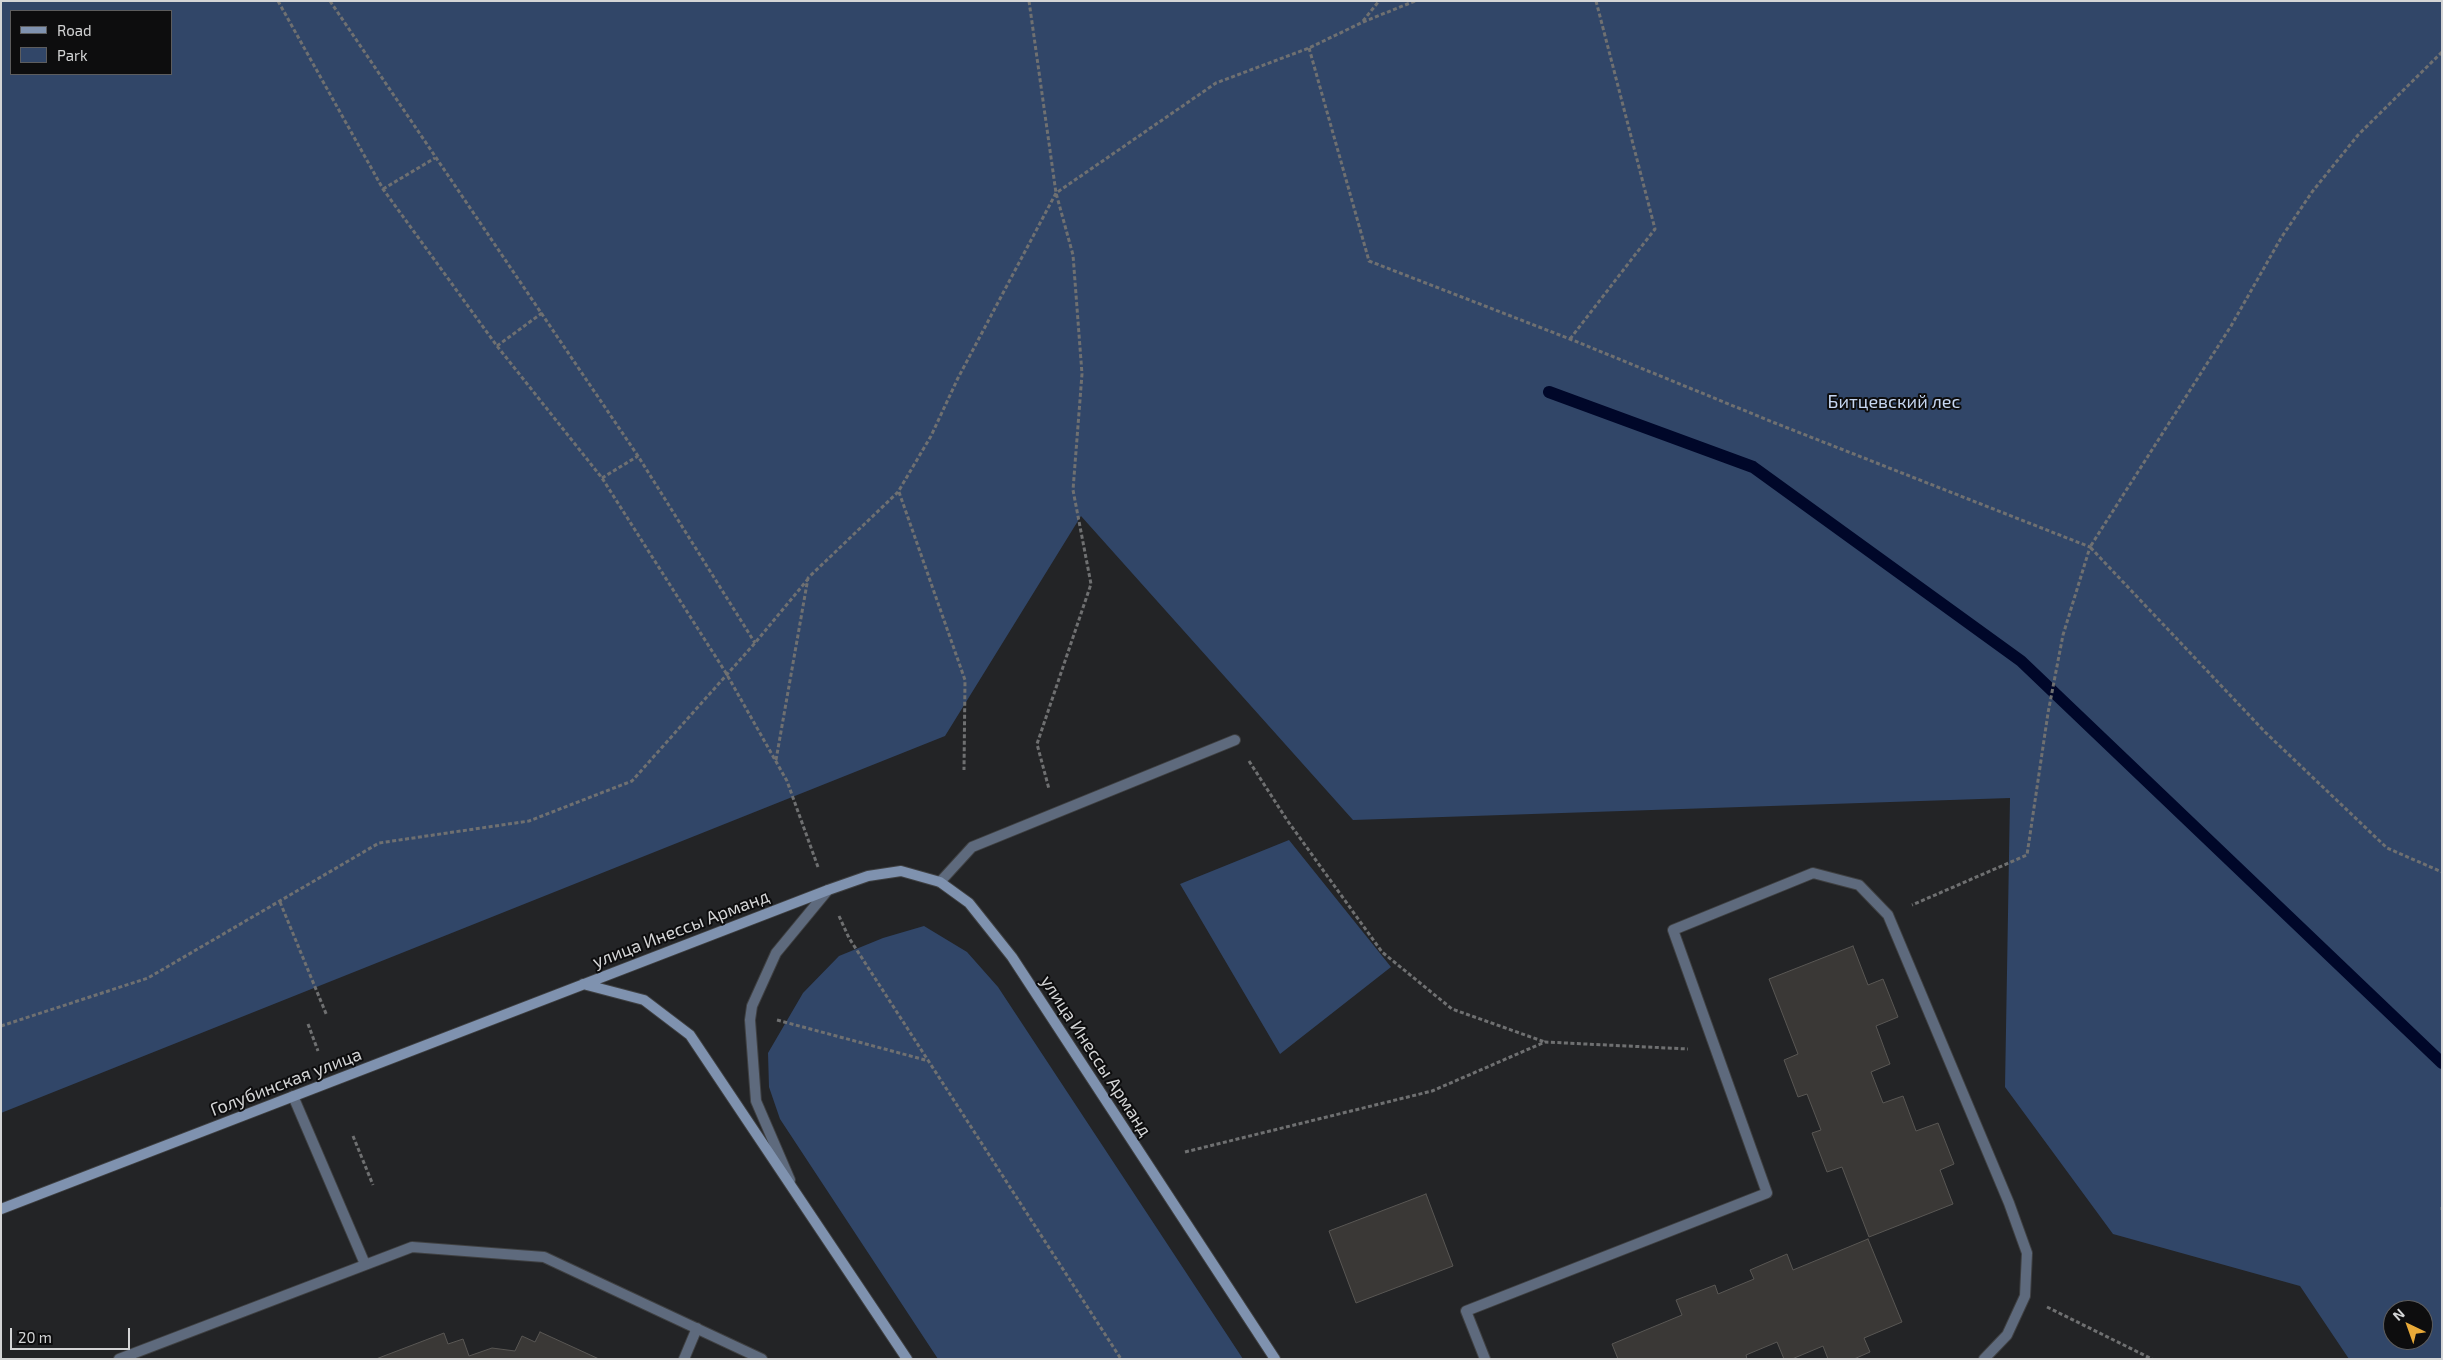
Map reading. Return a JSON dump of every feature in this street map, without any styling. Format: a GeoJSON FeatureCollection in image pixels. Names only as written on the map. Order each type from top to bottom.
{"type":"FeatureCollection","features":[{"type":"Feature","properties":{"kind":"street"},"geometry":{"type":"LineString","coordinates":[[940,882],[972,848],[1235,740]]}},
{"type":"Feature","properties":{"kind":"street","name":"улица Инессы Арманд"},"geometry":{"type":"LineString","coordinates":[[583,984],[868,876],[901,871],[940,882],[969,903],[1012,957],[1275,1359]]}},
{"type":"Feature","properties":{"kind":"street"},"geometry":{"type":"LineString","coordinates":[[1485,1359],[1466,1311],[1767,1193],[1673,930],[1814,873],[1859,885],[1888,915],[2009,1203],[2027,1253],[2025,1296],[2008,1334],[1984,1359]]}},
{"type":"Feature","properties":{"kind":"street","name":"улица Инессы Арманд"},"geometry":{"type":"LineString","coordinates":[[796,1192],[756,1102],[750,1020],[752,1006],[776,953],[828,890]]}},
{"type":"Feature","properties":{"kind":"street","name":"улица Инессы Арманд"},"geometry":{"type":"LineString","coordinates":[[583,984],[644,1000],[690,1035],[907,1359]]}},
{"type":"Feature","properties":{"kind":"street","name":"Голубинская улица"},"geometry":{"type":"LineString","coordinates":[[1,1209],[583,984]]}},
{"type":"Feature","properties":{"kind":"street"},"geometry":{"type":"LineString","coordinates":[[293,1096],[365,1264]]}},
{"type":"Feature","properties":{"kind":"street"},"geometry":{"type":"LineString","coordinates":[[119,1359],[412,1247],[544,1257],[762,1359]]}},
{"type":"Feature","properties":{"kind":"street"},"geometry":{"type":"LineString","coordinates":[[684,1359],[698,1328]]}},
{"type":"Feature","properties":{"kind":"path"},"geometry":{"type":"LineString","coordinates":[[278,1],[383,189],[497,346],[602,478],[726,674],[787,781],[828,890],[849,938],[1122,1359]]}},
{"type":"Feature","properties":{"kind":"path"},"geometry":{"type":"LineString","coordinates":[[330,1],[638,456],[755,643]]}},
{"type":"Feature","properties":{"kind":"path"},"geometry":{"type":"LineString","coordinates":[[1029,1],[1056,193],[1073,254],[1082,374],[1073,490],[1091,584],[1037,744],[1055,813]]}},
{"type":"Feature","properties":{"kind":"path"},"geometry":{"type":"LineString","coordinates":[[1363,22],[1379,1]]}},
{"type":"Feature","properties":{"kind":"path"},"geometry":{"type":"LineString","coordinates":[[1,1026],[148,978],[379,844],[529,821],[632,781],[755,643],[808,578],[898,492],[931,436],[958,378],[1056,193],[1216,83],[1309,48],[1363,22],[1415,1]]}},
{"type":"Feature","properties":{"kind":"path"},"geometry":{"type":"LineString","coordinates":[[1570,338],[1655,229],[1596,1]]}},
{"type":"Feature","properties":{"kind":"path"},"geometry":{"type":"LineString","coordinates":[[1309,48],[1369,261],[1570,338],[1775,423],[2090,547],[2265,732],[2387,848],[2442,872]]}},
{"type":"Feature","properties":{"kind":"path"},"geometry":{"type":"LineString","coordinates":[[1888,915],[2027,855],[2048,713],[2062,644],[2090,547],[2231,326],[2281,238],[2312,192],[2358,134],[2442,52]]}},
{"type":"Feature","properties":{"kind":"path"},"geometry":{"type":"LineString","coordinates":[[383,189],[435,158]]}},
{"type":"Feature","properties":{"kind":"path"},"geometry":{"type":"LineString","coordinates":[[497,346],[542,313]]}},
{"type":"Feature","properties":{"kind":"path"},"geometry":{"type":"LineString","coordinates":[[602,478],[638,456]]}},
{"type":"Feature","properties":{"kind":"path"},"geometry":{"type":"LineString","coordinates":[[898,492],[965,680],[964,770]]}},
{"type":"Feature","properties":{"kind":"path"},"geometry":{"type":"LineString","coordinates":[[776,760],[808,578]]}},
{"type":"Feature","properties":{"kind":"path"},"geometry":{"type":"LineString","coordinates":[[1235,740],[1287,820],[1382,952],[1452,1009],[1545,1042],[1716,1050]]}},
{"type":"Feature","properties":{"kind":"path"},"geometry":{"type":"LineString","coordinates":[[280,902],[327,1016]]}},
{"type":"Feature","properties":{"kind":"path"},"geometry":{"type":"LineString","coordinates":[[778,1020],[930,1062]]}},
{"type":"Feature","properties":{"kind":"path"},"geometry":{"type":"LineString","coordinates":[[308,1024],[318,1051]]}},
{"type":"Feature","properties":{"kind":"path"},"geometry":{"type":"LineString","coordinates":[[1185,1152],[1432,1092],[1545,1042]]}},
{"type":"Feature","properties":{"kind":"path"},"geometry":{"type":"LineString","coordinates":[[353,1136],[373,1185]]}},
{"type":"Feature","properties":{"kind":"path"},"geometry":{"type":"LineString","coordinates":[[2025,1296],[2152,1359]]}},
{"type":"Feature","properties":{"kind":"green space","name":"Битцевский лес"},"geometry":{"type":"Polygon","coordinates":[[[1,1],[2442,1],[2442,1359],[2349,1359],[2300,1286],[2113,1234],[2005,1087],[2010,798],[1353,820],[1081,516],[945,736],[1,1113],[1,1]]]}},
{"type":"Feature","properties":{"kind":"green space"},"geometry":{"type":"Polygon","coordinates":[[[1289,840],[1391,967],[1280,1054],[1180,884],[1289,840]]]}},
{"type":"Feature","properties":{"kind":"green space"},"geometry":{"type":"Polygon","coordinates":[[[924,926],[967,952],[998,987],[1243,1359],[938,1359],[780,1119],[769,1087],[768,1053],[803,993],[839,956],[883,938],[924,926]]]}},
{"type":"Feature","properties":{"kind":"building"},"geometry":{"type":"Polygon","coordinates":[[[1853,946],[1868,985],[1883,979],[1898,1017],[1876,1026],[1890,1064],[1871,1072],[1883,1103],[1903,1096],[1916,1131],[1938,1123],[1954,1164],[1940,1170],[1953,1204],[1869,1237],[1842,1167],[1827,1172],[1812,1133],[1821,1130],[1807,1094],[1798,1097],[1784,1060],[1798,1054],[1769,979],[1853,946]]]}},
{"type":"Feature","properties":{"kind":"building"},"geometry":{"type":"Polygon","coordinates":[[[1426,1194],[1453,1266],[1356,1303],[1329,1231],[1426,1194]]]}},
{"type":"Feature","properties":{"kind":"building"},"geometry":{"type":"Polygon","coordinates":[[[1868,1239],[1902,1322],[1864,1338],[1870,1352],[1854,1359],[1828,1359],[1823,1346],[1792,1359],[1784,1359],[1777,1342],[1746,1355],[1747,1359],[1618,1359],[1612,1344],[1682,1315],[1676,1300],[1715,1285],[1718,1294],[1754,1279],[1750,1270],[1787,1254],[1793,1270],[1868,1239]]]}},
{"type":"Feature","properties":{"kind":"building"},"geometry":{"type":"Polygon","coordinates":[[[540,1332],[599,1359],[376,1359],[444,1333],[448,1344],[463,1339],[469,1356],[492,1348],[515,1351],[522,1336],[535,1342],[540,1332]]]}},
{"type":"Feature","properties":{"kind":"waterway"},"geometry":{"type":"LineString","coordinates":[[1549,392],[1753,467],[2021,661],[2442,1063]]}}]}
